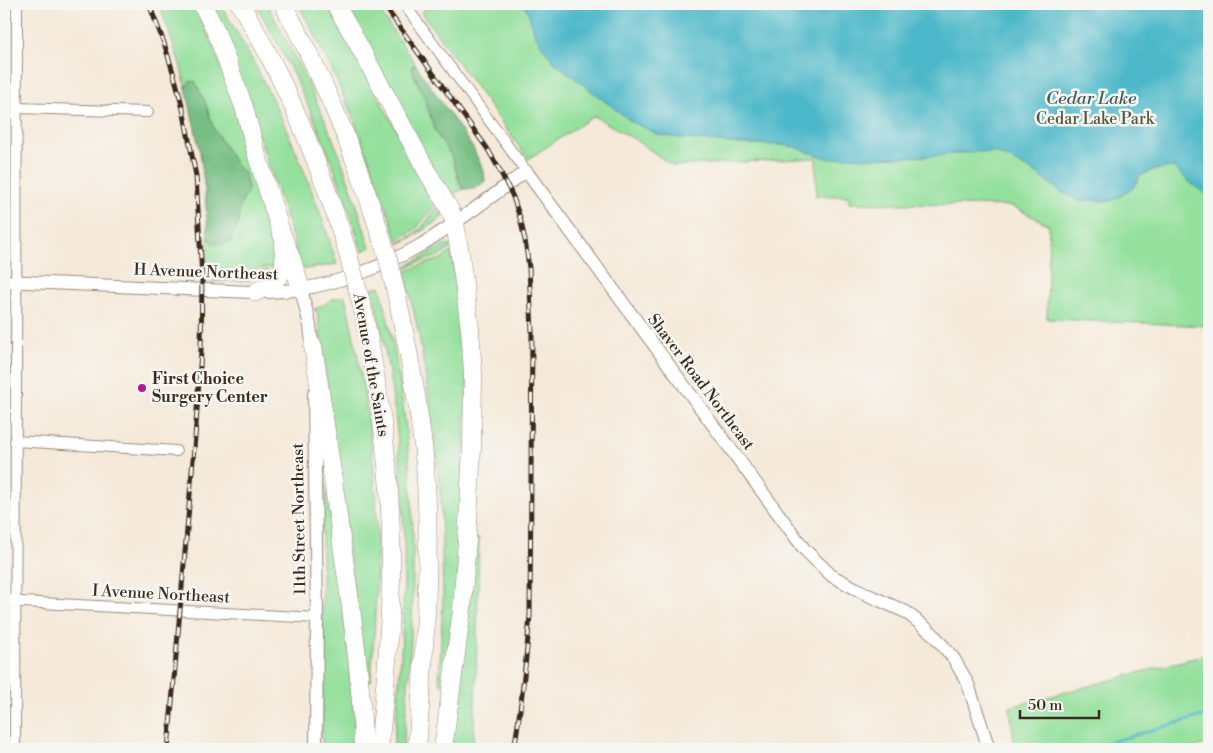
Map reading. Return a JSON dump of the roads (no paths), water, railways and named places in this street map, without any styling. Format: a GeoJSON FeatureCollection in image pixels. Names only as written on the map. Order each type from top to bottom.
{"type":"FeatureCollection","features":[{"type":"Feature","properties":{"kind":"highway"},"geometry":{"type":"LineString","coordinates":[[202,4],[215,29],[244,107],[258,159],[301,289]]}},
{"type":"Feature","properties":{"kind":"highway","name":"Avenue of the Saints"},"geometry":{"type":"LineString","coordinates":[[240,4],[288,95],[325,183],[348,254],[364,314],[379,399],[387,465],[390,514],[391,562],[388,646],[379,749]]}},
{"type":"Feature","properties":{"kind":"highway"},"geometry":{"type":"LineString","coordinates":[[283,4],[301,37],[335,110],[356,161],[387,255],[410,358],[425,465],[428,550],[417,749]]}},
{"type":"Feature","properties":{"kind":"highway"},"geometry":{"type":"LineString","coordinates":[[334,4],[352,33],[428,174],[446,202],[455,222],[470,329],[473,374],[472,448],[462,609],[443,749]]}},
{"type":"Feature","properties":{"kind":"highway"},"geometry":{"type":"LineString","coordinates":[[256,292],[272,283],[282,272],[285,260],[281,232]]}},
{"type":"Feature","properties":{"kind":"highway"},"geometry":{"type":"LineString","coordinates":[[313,346],[358,661],[363,749]]}},
{"type":"Feature","properties":{"kind":"street"},"geometry":{"type":"LineString","coordinates":[[14,749],[15,441],[10,281],[16,108],[16,4]]}},
{"type":"Feature","properties":{"kind":"street","name":"Shaver Road Northeast"},"geometry":{"type":"LineString","coordinates":[[404,4],[805,550],[832,576],[906,612],[933,634],[954,659],[968,684],[989,749]]}},
{"type":"Feature","properties":{"kind":"street"},"geometry":{"type":"LineString","coordinates":[[16,108],[148,112]]}},
{"type":"Feature","properties":{"kind":"street","name":"H Avenue Northeast"},"geometry":{"type":"LineString","coordinates":[[10,281],[256,292],[301,289],[330,283],[387,262],[418,247],[526,172]]}},
{"type":"Feature","properties":{"kind":"street","name":"11th Street Northeast"},"geometry":{"type":"LineString","coordinates":[[301,289],[313,346],[317,618],[316,749]]}},
{"type":"Feature","properties":{"kind":"street"},"geometry":{"type":"LineString","coordinates":[[15,441],[176,451]]}},
{"type":"Feature","properties":{"kind":"street","name":"I Avenue Northeast"},"geometry":{"type":"LineString","coordinates":[[4,601],[317,618]]}},
{"type":"Feature","properties":{"kind":"water","name":"Cedar Lake"},"geometry":{"type":"Polygon","coordinates":[[[523,4],[1209,4],[1209,196],[1173,167],[1153,170],[1140,176],[1133,188],[1112,201],[1078,200],[1060,191],[1034,172],[1004,156],[992,152],[831,159],[795,147],[781,145],[740,144],[659,135],[632,122],[555,63],[535,35],[528,12],[523,4]]]}},
{"type":"Feature","properties":{"kind":"waterway"},"geometry":{"type":"LineString","coordinates":[[1086,749],[1209,714]]}},
{"type":"Feature","properties":{"kind":"railway"},"geometry":{"type":"LineString","coordinates":[[149,4],[164,43],[183,109],[196,176],[202,277],[201,351],[196,425],[168,749]]}},
{"type":"Feature","properties":{"kind":"railway"},"geometry":{"type":"LineString","coordinates":[[383,4],[487,148],[513,197],[525,240],[529,268],[532,331],[530,616],[522,699],[514,749]]}},
{"type":"Feature","properties":{"kind":"place","name":"First Choice Surgery Center"},"geometry":{"type":"Point","coordinates":[142,388]}},
{"type":"Feature","properties":{"kind":"park label","name":"Cedar Lake Park"},"geometry":{"type":"Point","coordinates":[1095,119]}}]}
